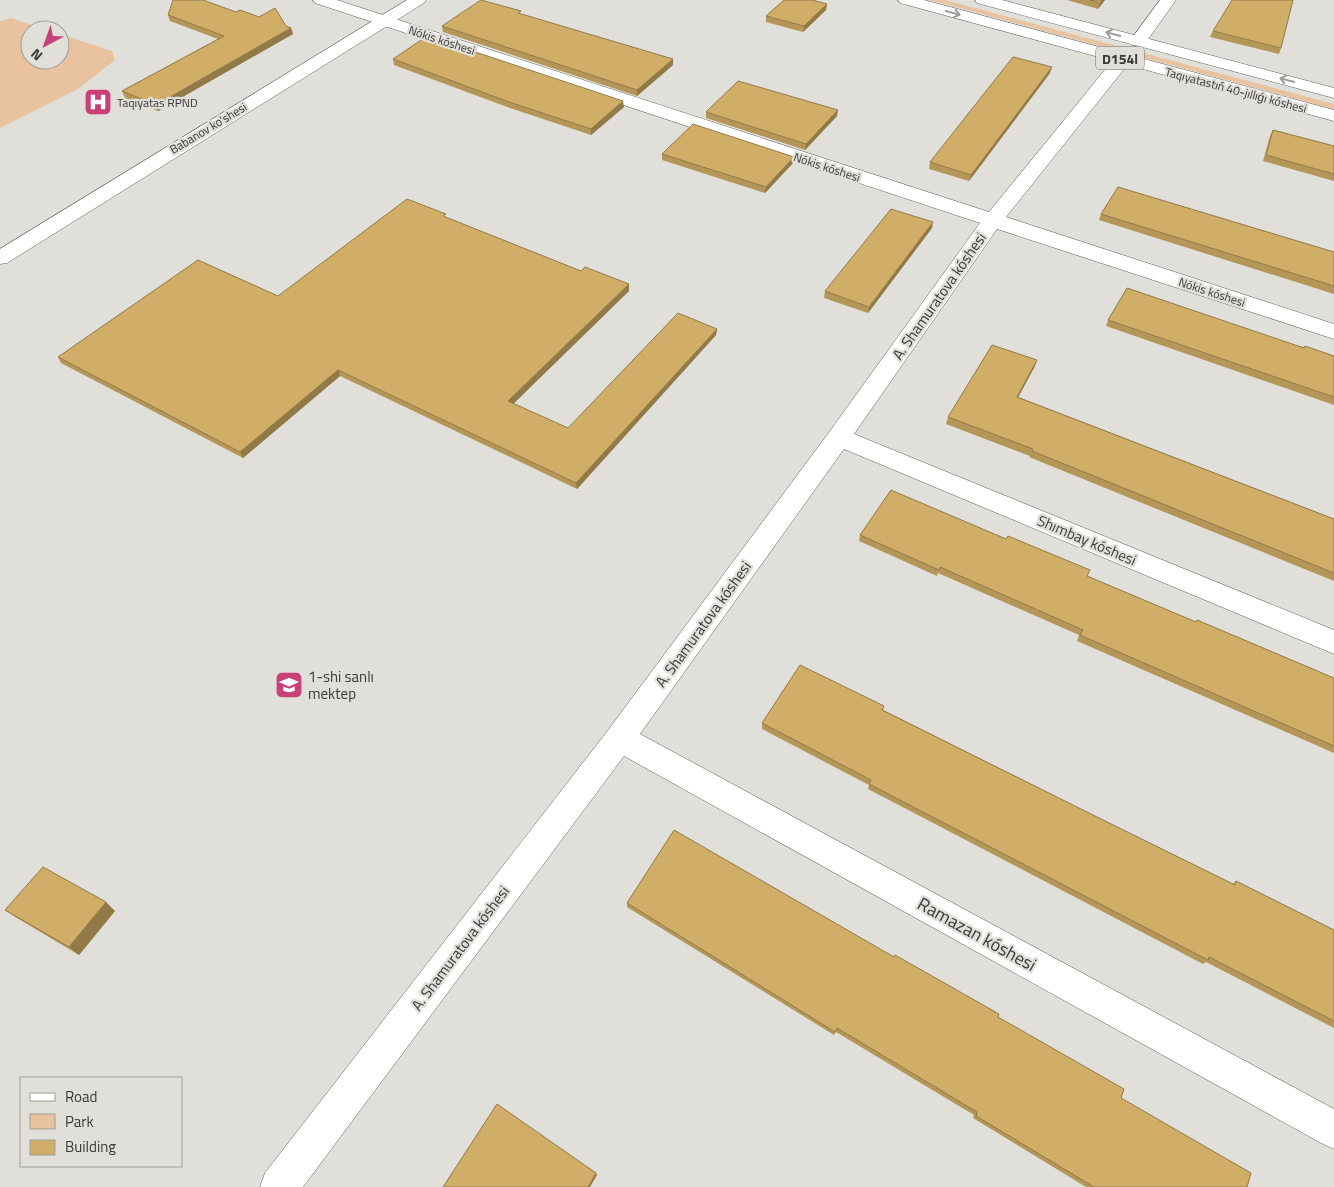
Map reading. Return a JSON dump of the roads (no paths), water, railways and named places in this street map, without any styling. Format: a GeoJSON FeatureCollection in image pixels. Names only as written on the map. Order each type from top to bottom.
{"type":"FeatureCollection","features":[{"type":"Feature","properties":{"kind":"street","name":"Nókis kóshesi"},"geometry":{"type":"LineString","coordinates":[[321,0],[1334,332]]}},
{"type":"Feature","properties":{"kind":"street","name":"Babanov ko'shesi"},"geometry":{"type":"LineString","coordinates":[[0,258],[418,0]]}},
{"type":"Feature","properties":{"kind":"street","name":"Taqıyatastıń 40-jıllıǵı kóshesi"},"geometry":{"type":"LineString","coordinates":[[906,0],[1334,93]]}},
{"type":"Feature","properties":{"kind":"street","name":"Taqıyatastıń 40-jıllıǵı kóshesi"},"geometry":{"type":"LineString","coordinates":[[983,0],[1334,116]]}},
{"type":"Feature","properties":{"kind":"street","name":"A. Shamuratova kóshesi"},"geometry":{"type":"LineString","coordinates":[[286,1184],[620,738],[839,437],[992,221],[1131,50],[1168,0]]}},
{"type":"Feature","properties":{"kind":"street","name":"Shımbay kóshesi"},"geometry":{"type":"LineString","coordinates":[[839,437],[1334,642]]}},
{"type":"Feature","properties":{"kind":"street","name":"Ramazan kóshesi"},"geometry":{"type":"LineString","coordinates":[[620,738],[1334,1130]]}},
{"type":"Feature","properties":{"kind":"place","name":"Taqıyatas RPND"},"geometry":{"type":"Point","coordinates":[98,102]}},
{"type":"Feature","properties":{"kind":"place","name":"1-shi sanlı mektep"},"geometry":{"type":"Point","coordinates":[289,685]}}]}
